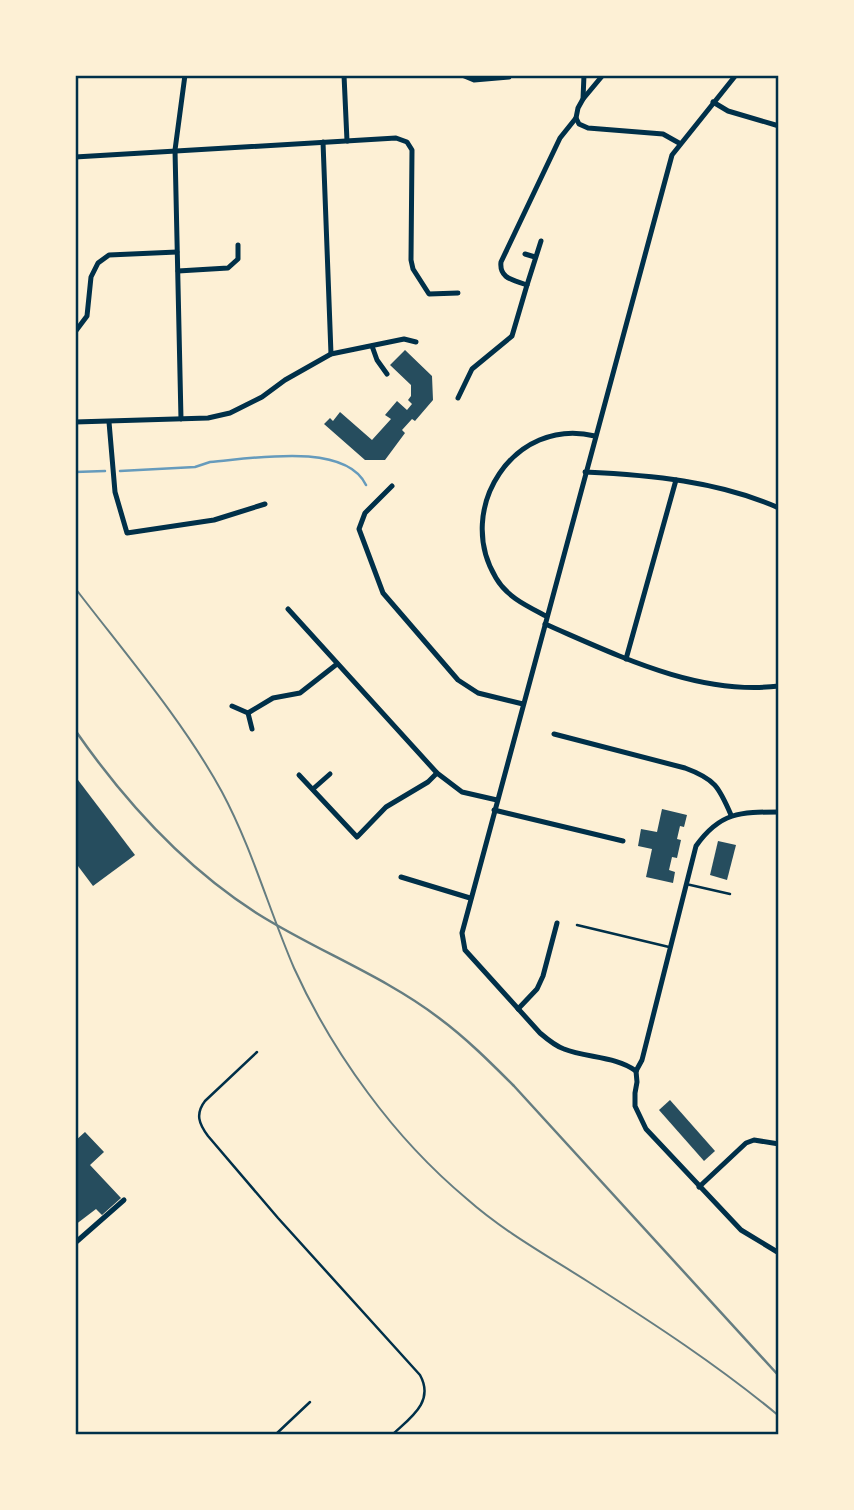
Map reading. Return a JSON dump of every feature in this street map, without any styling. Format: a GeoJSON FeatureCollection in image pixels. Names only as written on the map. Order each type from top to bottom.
{"type":"FeatureCollection","features":[{"type":"Feature","properties":{"kind":"street"},"geometry":{"type":"LineString","coordinates":[[181,419],[176,150],[185,75]]}},
{"type":"Feature","properties":{"kind":"street"},"geometry":{"type":"LineString","coordinates":[[344,75],[347,141]]}},
{"type":"Feature","properties":{"kind":"street"},"geometry":{"type":"LineString","coordinates":[[462,75],[474,80],[509,77],[508,75]]}},
{"type":"Feature","properties":{"kind":"street"},"geometry":{"type":"LineString","coordinates":[[583,99],[584,75]]}},
{"type":"Feature","properties":{"kind":"street"},"geometry":{"type":"LineString","coordinates":[[527,285],[506,277],[500,268],[500,262],[560,138],[576,118],[583,99],[603,75]]}},
{"type":"Feature","properties":{"kind":"street"},"geometry":{"type":"LineString","coordinates":[[636,1071],[625,1065],[565,1050],[540,1033],[465,950],[462,933],[669,164],[679,143],[736,75]]}},
{"type":"Feature","properties":{"kind":"street"},"geometry":{"type":"LineString","coordinates":[[713,102],[728,111],[779,126]]}},
{"type":"Feature","properties":{"kind":"street"},"geometry":{"type":"LineString","coordinates":[[576,118],[579,124],[588,128],[663,134],[679,143]]}},
{"type":"Feature","properties":{"kind":"street"},"geometry":{"type":"LineString","coordinates":[[75,157],[396,138],[407,142],[412,150],[413,269],[429,294],[458,293]]}},
{"type":"Feature","properties":{"kind":"street"},"geometry":{"type":"LineString","coordinates":[[323,142],[331,354]]}},
{"type":"Feature","properties":{"kind":"street"},"geometry":{"type":"LineString","coordinates":[[458,398],[472,369],[512,336],[541,241]]}},
{"type":"Feature","properties":{"kind":"street"},"geometry":{"type":"LineString","coordinates":[[178,271],[228,268],[238,259],[238,245]]}},
{"type":"Feature","properties":{"kind":"street"},"geometry":{"type":"LineString","coordinates":[[75,331],[87,316],[91,277],[98,263],[108,255],[177,252]]}},
{"type":"Feature","properties":{"kind":"street"},"geometry":{"type":"LineString","coordinates":[[525,254],[536,257]]}},
{"type":"Feature","properties":{"kind":"street"},"geometry":{"type":"LineString","coordinates":[[75,422],[208,418],[230,413],[262,397],[285,380],[331,354],[404,339],[416,342]]}},
{"type":"Feature","properties":{"kind":"street"},"geometry":{"type":"LineString","coordinates":[[372,346],[377,360],[387,374]]}},
{"type":"Feature","properties":{"kind":"street"},"geometry":{"type":"LineString","coordinates":[[109,422],[115,492],[127,533],[250,513],[265,505]]}},
{"type":"Feature","properties":{"kind":"street"},"geometry":{"type":"LineString","coordinates":[[595,436],[560,433],[536,441],[495,476],[488,495],[482,528],[484,548],[496,579],[519,602],[546,620],[626,659],[693,679],[735,687],[779,686]]}},
{"type":"Feature","properties":{"kind":"street"},"geometry":{"type":"LineString","coordinates":[[585,472],[708,485],[779,508]]}},
{"type":"Feature","properties":{"kind":"street"},"geometry":{"type":"LineString","coordinates":[[626,659],[676,480]]}},
{"type":"Feature","properties":{"kind":"street"},"geometry":{"type":"LineString","coordinates":[[392,486],[365,513],[359,529],[383,593],[458,680],[478,693],[523,704]]}},
{"type":"Feature","properties":{"kind":"street"},"geometry":{"type":"LineString","coordinates":[[288,609],[437,773],[462,792],[497,800]]}},
{"type":"Feature","properties":{"kind":"street"},"geometry":{"type":"LineString","coordinates":[[248,713],[272,698],[300,693],[337,664]]}},
{"type":"Feature","properties":{"kind":"street"},"geometry":{"type":"LineString","coordinates":[[232,706],[248,713]]}},
{"type":"Feature","properties":{"kind":"street"},"geometry":{"type":"LineString","coordinates":[[248,713],[252,729]]}},
{"type":"Feature","properties":{"kind":"street"},"geometry":{"type":"LineString","coordinates":[[554,734],[704,775],[718,785],[732,815]]}},
{"type":"Feature","properties":{"kind":"street"},"geometry":{"type":"LineString","coordinates":[[299,775],[357,837],[386,807],[428,782],[437,773]]}},
{"type":"Feature","properties":{"kind":"street"},"geometry":{"type":"LineString","coordinates":[[313,789],[330,774]]}},
{"type":"Feature","properties":{"kind":"street"},"geometry":{"type":"LineString","coordinates":[[494,810],[623,841]]}},
{"type":"Feature","properties":{"kind":"street"},"geometry":{"type":"LineString","coordinates":[[779,812],[741,812],[732,815],[715,824],[696,846],[642,1060],[636,1071],[635,1106],[642,1123],[741,1230],[779,1253]]}},
{"type":"Feature","properties":{"kind":"street"},"geometry":{"type":"LineString","coordinates":[[401,877],[470,898]]}},
{"type":"Feature","properties":{"kind":"street"},"geometry":{"type":"LineString","coordinates":[[518,1009],[537,989],[543,976],[557,923]]}},
{"type":"Feature","properties":{"kind":"street"},"geometry":{"type":"LineString","coordinates":[[699,1187],[746,1143],[754,1140],[779,1144]]}},
{"type":"Feature","properties":{"kind":"street"},"geometry":{"type":"LineString","coordinates":[[75,1243],[124,1200]]}},
{"type":"Feature","properties":{"kind":"lane"},"geometry":{"type":"LineString","coordinates":[[686,884],[730,894]]}},
{"type":"Feature","properties":{"kind":"lane"},"geometry":{"type":"LineString","coordinates":[[577,925],[669,947]]}},
{"type":"Feature","properties":{"kind":"lane"},"geometry":{"type":"LineString","coordinates":[[257,1052],[205,1101],[199,1120],[208,1136],[278,1219],[420,1375],[424,1385],[424,1402],[392,1435]]}},
{"type":"Feature","properties":{"kind":"lane"},"geometry":{"type":"LineString","coordinates":[[275,1435],[310,1402]]}},
{"type":"Feature","properties":{"kind":"building"},"geometry":{"type":"Polygon","coordinates":[[[405,350],[432,376],[433,400],[415,421],[412,419],[402,430],[405,433],[385,460],[365,460],[324,424],[330,418],[333,421],[340,412],[372,440],[391,419],[385,415],[397,401],[407,410],[412,404],[408,400],[411,396],[411,385],[390,365],[405,350]]]}},
{"type":"Feature","properties":{"kind":"building"},"geometry":{"type":"Polygon","coordinates":[[[75,776],[135,855],[93,886],[75,862],[75,776]]]}},
{"type":"Feature","properties":{"kind":"building"},"geometry":{"type":"Polygon","coordinates":[[[662,809],[687,815],[684,827],[680,826],[677,839],[681,840],[677,858],[672,857],[669,870],[675,872],[673,883],[646,877],[652,849],[638,846],[641,829],[657,832],[662,809]]]}},
{"type":"Feature","properties":{"kind":"building"},"geometry":{"type":"Polygon","coordinates":[[[718,841],[736,845],[727,880],[710,875],[718,841]]]}},
{"type":"Feature","properties":{"kind":"building"},"geometry":{"type":"Polygon","coordinates":[[[670,1100],[715,1151],[704,1161],[659,1110],[670,1100]]]}},
{"type":"Feature","properties":{"kind":"building"},"geometry":{"type":"Polygon","coordinates":[[[85,1132],[104,1152],[90,1165],[121,1198],[102,1215],[96,1209],[75,1225],[75,1141],[85,1132]]]}},
{"type":"Feature","properties":{"kind":"waterway"},"geometry":{"type":"LineString","coordinates":[[120,471],[195,467],[210,462],[295,456],[338,462],[355,471],[366,485]]}},
{"type":"Feature","properties":{"kind":"waterway"},"geometry":{"type":"LineString","coordinates":[[75,472],[105,471]]}},
{"type":"Feature","properties":{"kind":"tram line"},"geometry":{"type":"LineString","coordinates":[[75,588],[153,688],[207,766],[233,813],[294,968],[310,1001],[347,1063],[390,1121],[440,1175],[495,1222],[685,1346],[779,1416]]}},
{"type":"Feature","properties":{"kind":"railway"},"geometry":{"type":"LineString","coordinates":[[75,730],[135,807],[205,876],[258,914],[418,1003],[478,1050],[779,1376]]}}]}
